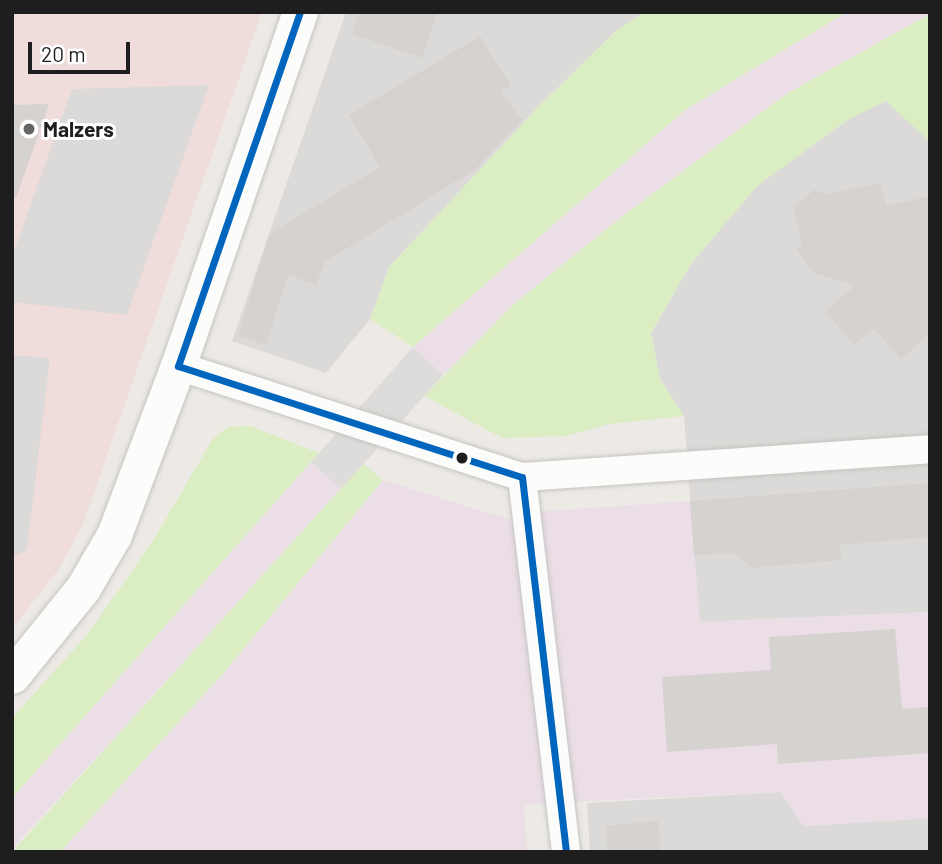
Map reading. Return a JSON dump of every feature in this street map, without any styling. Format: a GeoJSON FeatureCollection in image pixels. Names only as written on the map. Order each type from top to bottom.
{"type":"FeatureCollection","features":[{"type":"Feature","properties":{"kind":"street"},"geometry":{"type":"LineString","coordinates":[[12,676],[83,589],[114,535],[178,366],[300,12]]}},
{"type":"Feature","properties":{"kind":"street"},"geometry":{"type":"LineString","coordinates":[[178,366],[522,477],[930,449]]}},
{"type":"Feature","properties":{"kind":"street"},"geometry":{"type":"LineString","coordinates":[[522,477],[566,852]]}},
{"type":"Feature","properties":{"kind":"shaded area"},"geometry":{"type":"Polygon","coordinates":[[[12,12],[262,12],[82,527],[58,570],[12,629],[12,12]]]}},
{"type":"Feature","properties":{"kind":"shaded area"},"geometry":{"type":"Polygon","coordinates":[[[346,12],[644,12],[615,32],[539,106],[389,267],[370,319],[326,373],[232,341],[346,12]]]}},
{"type":"Feature","properties":{"kind":"shaded area"},"geometry":{"type":"Polygon","coordinates":[[[847,12],[930,14],[788,93],[515,303],[443,375],[413,347],[685,110],[847,12]]]}},
{"type":"Feature","properties":{"kind":"shaded area"},"geometry":{"type":"Polygon","coordinates":[[[209,85],[127,315],[12,302],[12,257],[72,89],[209,85]]]}},
{"type":"Feature","properties":{"kind":"shaded area"},"geometry":{"type":"Polygon","coordinates":[[[886,100],[930,142],[930,612],[699,622],[684,416],[660,379],[651,333],[691,264],[757,186],[849,119],[886,100]]]}},
{"type":"Feature","properties":{"kind":"shaded area"},"geometry":{"type":"Polygon","coordinates":[[[12,355],[50,358],[27,550],[12,557],[12,355]]]}},
{"type":"Feature","properties":{"kind":"shaded area"},"geometry":{"type":"Polygon","coordinates":[[[311,462],[341,489],[12,849],[12,798],[311,462]]]}},
{"type":"Feature","properties":{"kind":"shaded area"},"geometry":{"type":"Polygon","coordinates":[[[383,480],[508,519],[547,511],[690,501],[700,622],[930,612],[930,818],[804,826],[780,792],[524,804],[527,852],[60,852],[222,675],[383,480]]]}},
{"type":"Feature","properties":{"kind":"shaded area"},"geometry":{"type":"Polygon","coordinates":[[[780,792],[804,826],[930,818],[930,852],[590,852],[587,803],[780,792]]]}},
{"type":"Feature","properties":{"kind":"green space"},"geometry":{"type":"Polygon","coordinates":[[[644,12],[847,12],[685,110],[413,347],[370,319],[389,267],[539,106],[615,32],[644,12]]]}},
{"type":"Feature","properties":{"kind":"green space"},"geometry":{"type":"Polygon","coordinates":[[[930,14],[930,142],[886,101],[849,119],[757,186],[691,264],[651,333],[660,379],[684,416],[608,424],[567,436],[502,438],[424,396],[515,303],[624,215],[788,93],[930,14]]]}},
{"type":"Feature","properties":{"kind":"green space"},"geometry":{"type":"Polygon","coordinates":[[[250,426],[319,453],[12,798],[12,718],[88,634],[154,539],[212,440],[228,427],[250,426]]]}},
{"type":"Feature","properties":{"kind":"green space"},"geometry":{"type":"Polygon","coordinates":[[[363,464],[383,480],[222,675],[60,852],[12,852],[363,464]]]}},
{"type":"Feature","properties":{"kind":"pier"},"geometry":{"type":"Polygon","coordinates":[[[413,347],[443,375],[341,489],[311,462],[413,347]]]}},
{"type":"Feature","properties":{"kind":"building"},"geometry":{"type":"Polygon","coordinates":[[[359,12],[438,12],[422,58],[352,34],[359,12]]]}},
{"type":"Feature","properties":{"kind":"building"},"geometry":{"type":"Polygon","coordinates":[[[480,36],[511,86],[501,92],[522,120],[476,169],[325,262],[316,285],[288,275],[266,345],[238,336],[269,234],[380,167],[349,115],[480,36]]]}},
{"type":"Feature","properties":{"kind":"building"},"geometry":{"type":"Polygon","coordinates":[[[49,104],[16,198],[12,197],[12,105],[49,104]]]}},
{"type":"Feature","properties":{"kind":"building"},"geometry":{"type":"Polygon","coordinates":[[[880,183],[886,206],[930,196],[930,333],[901,359],[873,328],[855,345],[825,312],[855,285],[814,273],[796,249],[802,245],[793,207],[814,190],[828,194],[880,183]]]}},
{"type":"Feature","properties":{"kind":"building"},"geometry":{"type":"Polygon","coordinates":[[[930,483],[930,537],[840,545],[841,560],[752,568],[733,553],[694,555],[690,501],[930,483]]]}},
{"type":"Feature","properties":{"kind":"building"},"geometry":{"type":"Polygon","coordinates":[[[895,629],[902,709],[930,707],[930,753],[778,764],[777,744],[667,752],[662,677],[771,670],[769,637],[895,629]]]}},
{"type":"Feature","properties":{"kind":"building"},"geometry":{"type":"Polygon","coordinates":[[[658,821],[661,852],[608,852],[606,826],[658,821]]]}},
{"type":"Feature","properties":{"kind":"transit line"},"geometry":{"type":"LineString","coordinates":[[178,366],[300,12]]}},
{"type":"Feature","properties":{"kind":"transit line"},"geometry":{"type":"LineString","coordinates":[[178,366],[522,477]]}},
{"type":"Feature","properties":{"kind":"transit line"},"geometry":{"type":"LineString","coordinates":[[522,477],[566,852]]}},
{"type":"Feature","properties":{"kind":"place","name":"Malzers"},"geometry":{"type":"Point","coordinates":[29,129]}}]}
